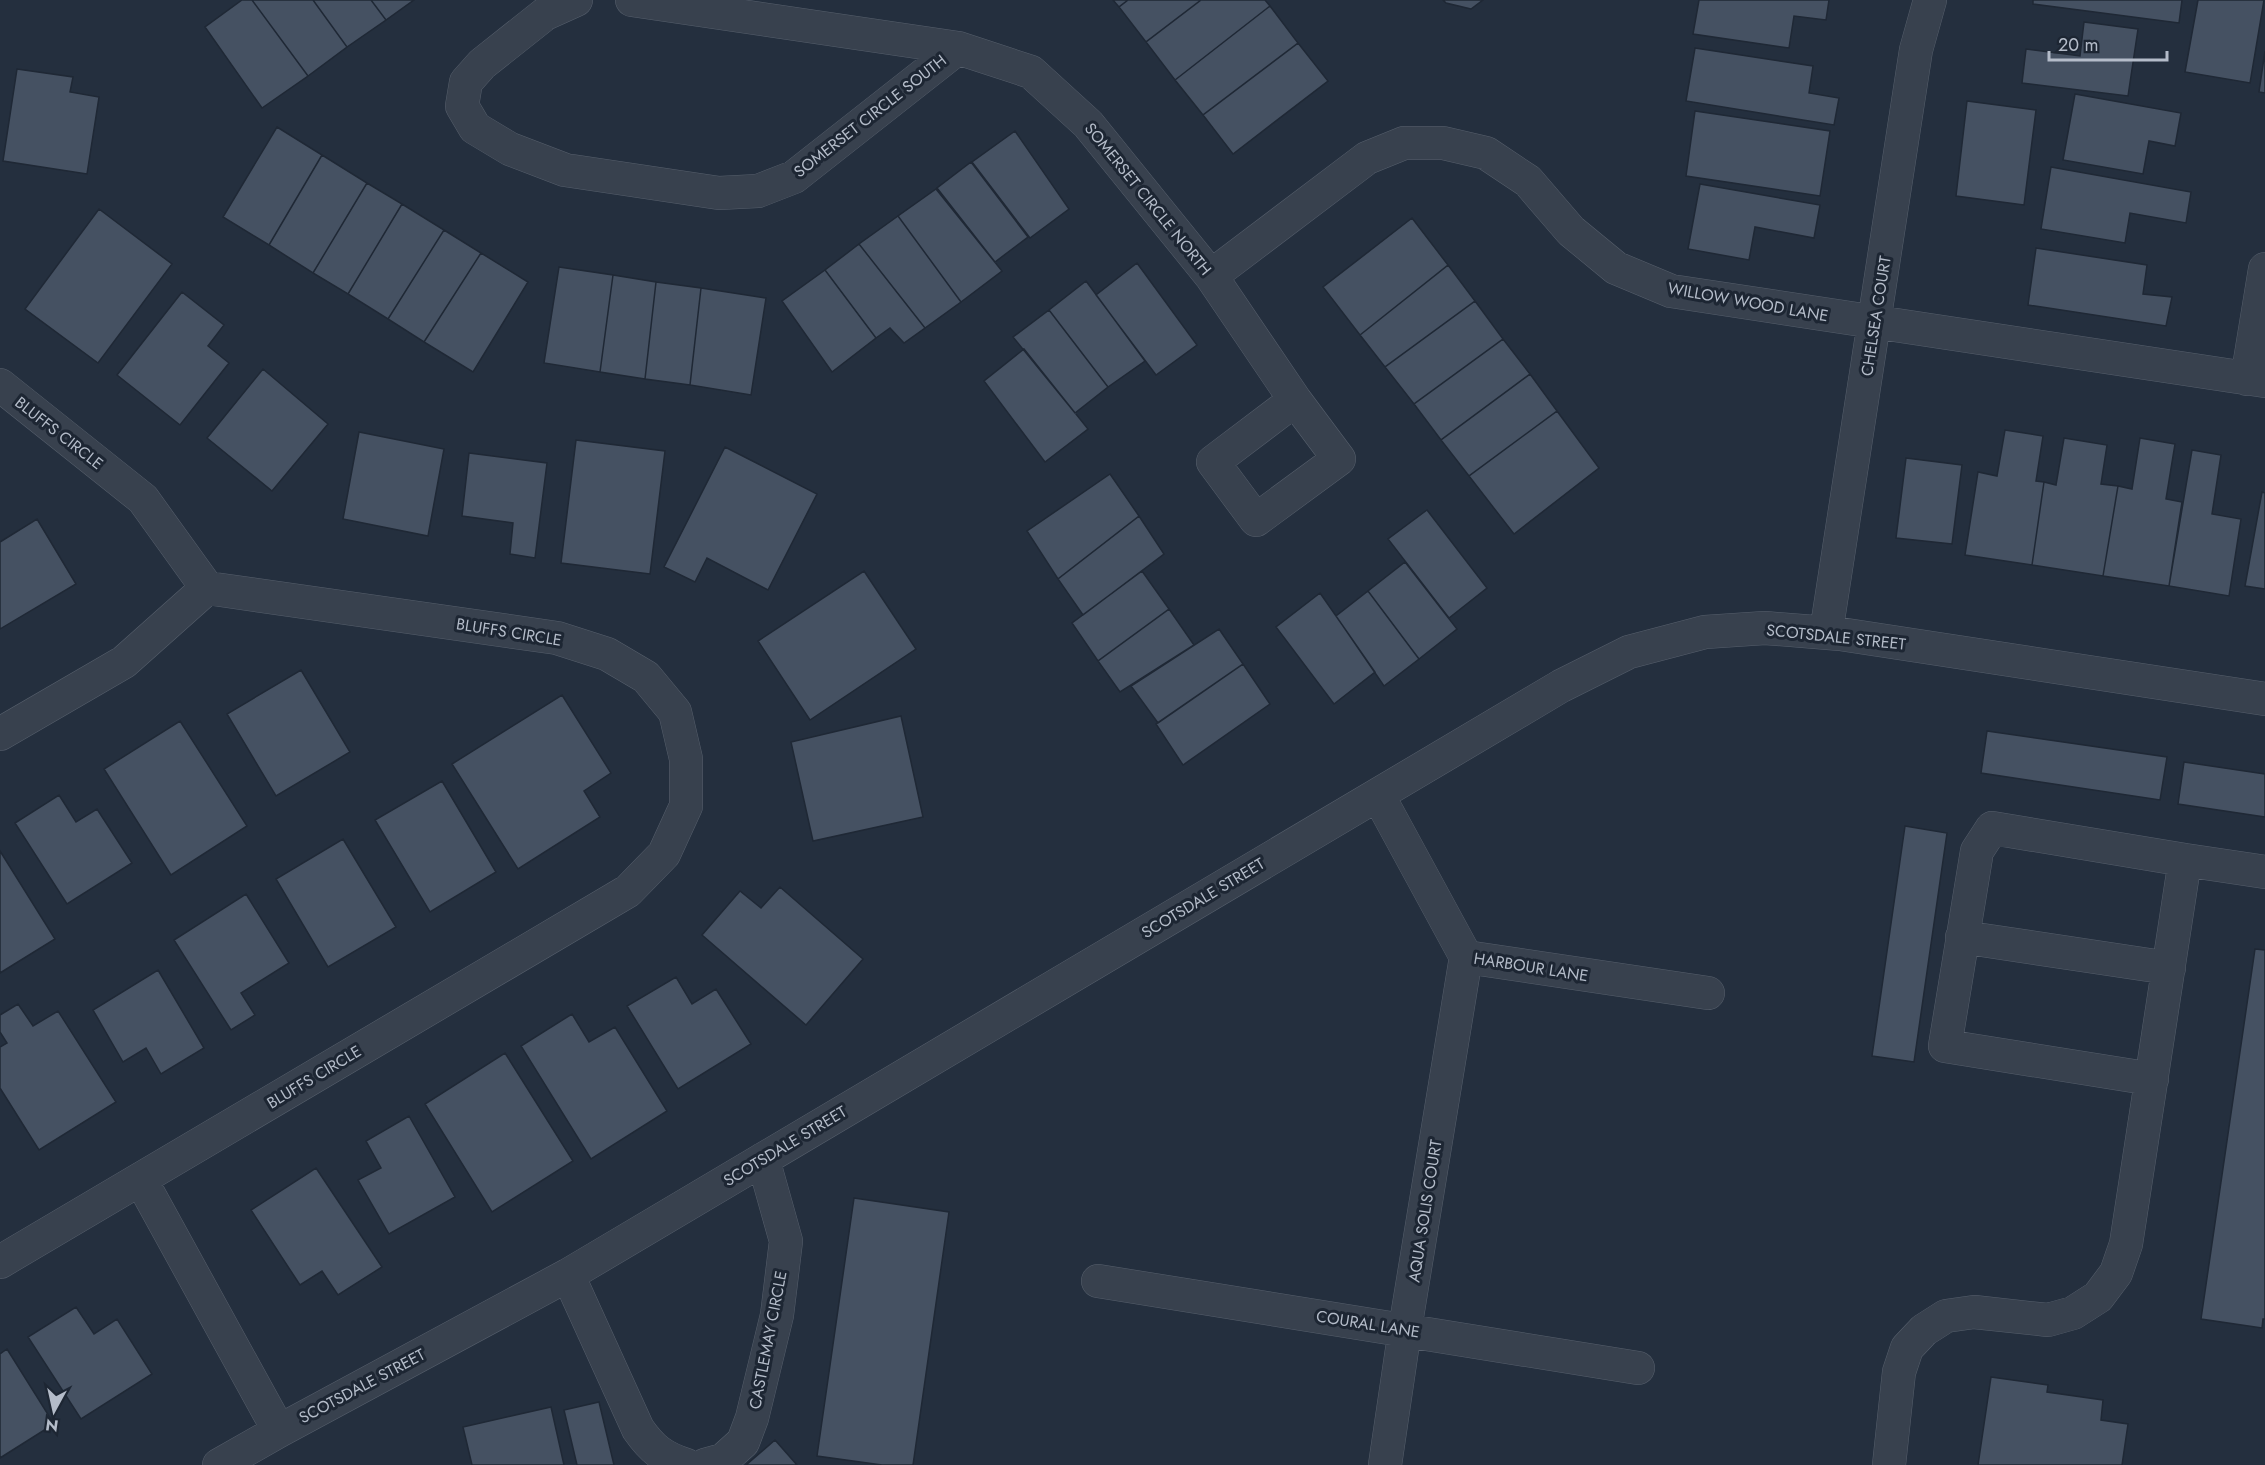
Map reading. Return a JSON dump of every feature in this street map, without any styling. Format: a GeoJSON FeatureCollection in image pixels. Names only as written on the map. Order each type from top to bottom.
{"type":"FeatureCollection","features":[{"type":"Feature","properties":{"kind":"street","name":"SOMERSET CIRCLE SOUTH"},"geometry":{"type":"LineString","coordinates":[[576,0],[545,14],[482,64],[466,82],[462,106],[475,128],[510,149],[565,170],[719,193],[758,191],[794,177],[958,48]]}},
{"type":"Feature","properties":{"kind":"street","name":"SOMERSET CIRCLE SOUTH"},"geometry":{"type":"LineString","coordinates":[[632,0],[958,48]]}},
{"type":"Feature","properties":{"kind":"street","name":"CHELSEA COURT"},"geometry":{"type":"LineString","coordinates":[[1826,633],[1916,50],[1930,0]]}},
{"type":"Feature","properties":{"kind":"street","name":"SOMERSET CIRCLE NORTH"},"geometry":{"type":"LineString","coordinates":[[958,48],[1031,72],[1088,124],[1211,276],[1295,400]]}},
{"type":"Feature","properties":{"kind":"street","name":"WILLOW WOOD LANE"},"geometry":{"type":"LineString","coordinates":[[1211,276],[1367,158],[1404,143],[1443,143],[1486,153],[1528,182],[1571,231],[1616,268],[1671,291],[2256,380]]}},
{"type":"Feature","properties":{"kind":"street"},"geometry":{"type":"LineString","coordinates":[[2256,380],[2265,269]]}},
{"type":"Feature","properties":{"kind":"street","name":"BLUFFS CIRCLE"},"geometry":{"type":"LineString","coordinates":[[0,385],[143,499],[207,588],[557,638],[607,654],[646,677],[675,712],[686,759],[686,806],[664,854],[628,891],[0,1262]]}},
{"type":"Feature","properties":{"kind":"street"},"geometry":{"type":"LineString","coordinates":[[0,734],[124,662],[207,588]]}},
{"type":"Feature","properties":{"kind":"street","name":"SCOTSDALE STREET"},"geometry":{"type":"LineString","coordinates":[[219,1465],[568,1275],[1561,686],[1629,652],[1705,632],[1766,628],[1826,633],[2265,699]]}},
{"type":"Feature","properties":{"kind":"street","name":"HARBOUR LANE"},"geometry":{"type":"LineString","coordinates":[[1378,795],[1466,957],[1708,993]]}},
{"type":"Feature","properties":{"kind":"street"},"geometry":{"type":"LineString","coordinates":[[2152,1079],[1945,1046],[1977,851],[1992,828],[2265,872]]}},
{"type":"Feature","properties":{"kind":"street"},"geometry":{"type":"LineString","coordinates":[[1889,1465],[1899,1372],[1907,1348],[1924,1330],[1946,1316],[1974,1312],[2048,1320],[2073,1312],[2098,1297],[2116,1273],[2126,1244],[2185,860]]}},
{"type":"Feature","properties":{"kind":"street"},"geometry":{"type":"LineString","coordinates":[[1962,937],[2169,968]]}},
{"type":"Feature","properties":{"kind":"street","name":"AQUA SOLIS COURT"},"geometry":{"type":"LineString","coordinates":[[1385,1465],[1466,957]]}},
{"type":"Feature","properties":{"kind":"street","name":"CASTLEMAY CIRCLE"},"geometry":{"type":"LineString","coordinates":[[705,1465],[723,1460],[743,1442],[752,1418],[777,1315],[786,1241],[763,1159]]}},
{"type":"Feature","properties":{"kind":"street"},"geometry":{"type":"LineString","coordinates":[[141,1180],[279,1431]]}},
{"type":"Feature","properties":{"kind":"street"},"geometry":{"type":"LineString","coordinates":[[568,1275],[638,1429],[649,1446],[669,1460],[686,1465]]}},
{"type":"Feature","properties":{"kind":"street","name":"COURAL LANE"},"geometry":{"type":"LineString","coordinates":[[1098,1281],[1638,1368]]}},
{"type":"Feature","properties":{"kind":"building"},"geometry":{"type":"Polygon","coordinates":[[[242,0],[252,0],[308,76],[262,108],[205,27],[242,0]]]}},
{"type":"Feature","properties":{"kind":"building"},"geometry":{"type":"Polygon","coordinates":[[[252,0],[313,0],[347,47],[308,76],[252,0]]]}},
{"type":"Feature","properties":{"kind":"building"},"geometry":{"type":"Polygon","coordinates":[[[313,0],[371,0],[386,20],[347,47],[313,0]]]}},
{"type":"Feature","properties":{"kind":"building"},"geometry":{"type":"Polygon","coordinates":[[[371,0],[414,0],[386,20],[371,0]]]}},
{"type":"Feature","properties":{"kind":"building"},"geometry":{"type":"Polygon","coordinates":[[[1113,0],[1128,0],[1119,7],[1113,0]]]}},
{"type":"Feature","properties":{"kind":"building"},"geometry":{"type":"Polygon","coordinates":[[[1128,0],[1201,0],[1146,42],[1119,7],[1128,0]]]}},
{"type":"Feature","properties":{"kind":"building"},"geometry":{"type":"Polygon","coordinates":[[[1201,0],[1265,0],[1270,6],[1175,80],[1146,42],[1201,0]]]}},
{"type":"Feature","properties":{"kind":"building"},"geometry":{"type":"Polygon","coordinates":[[[1443,0],[1483,0],[1471,9],[1446,3],[1443,0]]]}},
{"type":"Feature","properties":{"kind":"building"},"geometry":{"type":"Polygon","coordinates":[[[1699,0],[1829,0],[1826,20],[1794,16],[1789,48],[1693,34],[1699,0]]]}},
{"type":"Feature","properties":{"kind":"building"},"geometry":{"type":"Polygon","coordinates":[[[2033,0],[2182,0],[2179,23],[2033,4],[2033,0]]]}},
{"type":"Feature","properties":{"kind":"building"},"geometry":{"type":"Polygon","coordinates":[[[2198,0],[2264,0],[2250,83],[2185,72],[2198,0]]]}},
{"type":"Feature","properties":{"kind":"building"},"geometry":{"type":"Polygon","coordinates":[[[1270,6],[1298,43],[1203,115],[1175,80],[1270,6]]]}},
{"type":"Feature","properties":{"kind":"building"},"geometry":{"type":"Polygon","coordinates":[[[2084,22],[2138,29],[2128,96],[2022,83],[2026,49],[2080,56],[2084,22]]]}},
{"type":"Feature","properties":{"kind":"building"},"geometry":{"type":"Polygon","coordinates":[[[1298,43],[1328,81],[1233,154],[1203,115],[1298,43]]]}},
{"type":"Feature","properties":{"kind":"building"},"geometry":{"type":"Polygon","coordinates":[[[1695,48],[1813,66],[1809,93],[1839,98],[1834,125],[1686,101],[1695,48]]]}},
{"type":"Feature","properties":{"kind":"building"},"geometry":{"type":"Polygon","coordinates":[[[2265,51],[2265,93],[2259,92],[2265,51]]]}},
{"type":"Feature","properties":{"kind":"building"},"geometry":{"type":"Polygon","coordinates":[[[17,69],[73,77],[70,92],[99,97],[87,174],[3,161],[17,69]]]}},
{"type":"Feature","properties":{"kind":"building"},"geometry":{"type":"Polygon","coordinates":[[[2075,94],[2181,113],[2175,146],[2149,141],[2143,174],[2063,160],[2075,94]]]}},
{"type":"Feature","properties":{"kind":"building"},"geometry":{"type":"Polygon","coordinates":[[[1967,101],[2036,110],[2024,205],[1956,196],[1967,101]]]}},
{"type":"Feature","properties":{"kind":"building"},"geometry":{"type":"Polygon","coordinates":[[[1695,111],[1830,131],[1820,196],[1686,176],[1695,111]]]}},
{"type":"Feature","properties":{"kind":"building"},"geometry":{"type":"Polygon","coordinates":[[[277,127],[322,155],[269,245],[223,217],[277,127]]]}},
{"type":"Feature","properties":{"kind":"building"},"geometry":{"type":"Polygon","coordinates":[[[1015,131],[1069,209],[1030,238],[972,162],[1015,131]]]}},
{"type":"Feature","properties":{"kind":"building"},"geometry":{"type":"Polygon","coordinates":[[[322,155],[367,183],[313,273],[269,245],[322,155]]]}},
{"type":"Feature","properties":{"kind":"building"},"geometry":{"type":"Polygon","coordinates":[[[971,162],[1028,237],[995,262],[937,188],[971,162]]]}},
{"type":"Feature","properties":{"kind":"building"},"geometry":{"type":"Polygon","coordinates":[[[2051,167],[2191,192],[2186,223],[2130,213],[2125,243],[2041,229],[2051,167]]]}},
{"type":"Feature","properties":{"kind":"building"},"geometry":{"type":"Polygon","coordinates":[[[367,183],[402,204],[348,294],[313,273],[367,183]]]}},
{"type":"Feature","properties":{"kind":"building"},"geometry":{"type":"Polygon","coordinates":[[[1700,184],[1820,205],[1814,238],[1755,227],[1749,260],[1688,249],[1700,184]]]}},
{"type":"Feature","properties":{"kind":"building"},"geometry":{"type":"Polygon","coordinates":[[[936,189],[1002,271],[961,302],[898,216],[936,189]]]}},
{"type":"Feature","properties":{"kind":"building"},"geometry":{"type":"Polygon","coordinates":[[[402,204],[444,230],[388,319],[348,294],[402,204]]]}},
{"type":"Feature","properties":{"kind":"building"},"geometry":{"type":"Polygon","coordinates":[[[99,209],[172,264],[98,363],[25,309],[99,209]]]}},
{"type":"Feature","properties":{"kind":"building"},"geometry":{"type":"Polygon","coordinates":[[[898,216],[961,302],[925,328],[859,244],[898,216]]]}},
{"type":"Feature","properties":{"kind":"building"},"geometry":{"type":"Polygon","coordinates":[[[1412,218],[1448,265],[1360,335],[1323,287],[1412,218]]]}},
{"type":"Feature","properties":{"kind":"building"},"geometry":{"type":"Polygon","coordinates":[[[444,230],[481,253],[424,342],[388,319],[444,230]]]}},
{"type":"Feature","properties":{"kind":"building"},"geometry":{"type":"Polygon","coordinates":[[[859,244],[925,328],[904,343],[890,328],[876,338],[825,270],[859,244]]]}},
{"type":"Feature","properties":{"kind":"building"},"geometry":{"type":"Polygon","coordinates":[[[2036,248],[2147,265],[2143,294],[2172,297],[2166,326],[2028,305],[2036,248]]]}},
{"type":"Feature","properties":{"kind":"building"},"geometry":{"type":"Polygon","coordinates":[[[481,253],[528,282],[473,372],[424,342],[481,253]]]}},
{"type":"Feature","properties":{"kind":"building"},"geometry":{"type":"Polygon","coordinates":[[[1137,263],[1197,345],[1156,375],[1096,295],[1137,263]]]}},
{"type":"Feature","properties":{"kind":"building"},"geometry":{"type":"Polygon","coordinates":[[[1448,265],[1475,301],[1385,367],[1360,335],[1448,265]]]}},
{"type":"Feature","properties":{"kind":"building"},"geometry":{"type":"Polygon","coordinates":[[[559,267],[613,275],[600,372],[544,363],[559,267]]]}},
{"type":"Feature","properties":{"kind":"building"},"geometry":{"type":"Polygon","coordinates":[[[825,270],[876,338],[832,372],[782,301],[825,270]]]}},
{"type":"Feature","properties":{"kind":"building"},"geometry":{"type":"Polygon","coordinates":[[[613,275],[656,282],[645,379],[600,372],[613,275]]]}},
{"type":"Feature","properties":{"kind":"building"},"geometry":{"type":"Polygon","coordinates":[[[1086,281],[1145,361],[1108,387],[1049,310],[1086,281]]]}},
{"type":"Feature","properties":{"kind":"building"},"geometry":{"type":"Polygon","coordinates":[[[656,282],[701,288],[690,385],[645,379],[656,282]]]}},
{"type":"Feature","properties":{"kind":"building"},"geometry":{"type":"Polygon","coordinates":[[[701,288],[766,298],[751,395],[690,385],[701,288]]]}},
{"type":"Feature","properties":{"kind":"building"},"geometry":{"type":"Polygon","coordinates":[[[182,292],[224,325],[208,346],[229,363],[180,425],[117,375],[182,292]]]}},
{"type":"Feature","properties":{"kind":"building"},"geometry":{"type":"Polygon","coordinates":[[[1475,301],[1503,339],[1414,404],[1385,367],[1475,301]]]}},
{"type":"Feature","properties":{"kind":"building"},"geometry":{"type":"Polygon","coordinates":[[[1049,310],[1108,387],[1075,413],[1013,337],[1049,310]]]}},
{"type":"Feature","properties":{"kind":"building"},"geometry":{"type":"Polygon","coordinates":[[[1503,339],[1530,374],[1441,440],[1414,404],[1503,339]]]}},
{"type":"Feature","properties":{"kind":"building"},"geometry":{"type":"Polygon","coordinates":[[[1024,349],[1088,429],[1045,462],[984,381],[1024,349]]]}},
{"type":"Feature","properties":{"kind":"building"},"geometry":{"type":"Polygon","coordinates":[[[263,369],[328,424],[272,491],[207,438],[263,369]]]}},
{"type":"Feature","properties":{"kind":"building"},"geometry":{"type":"Polygon","coordinates":[[[1530,374],[1557,411],[1469,476],[1441,440],[1530,374]]]}},
{"type":"Feature","properties":{"kind":"building"},"geometry":{"type":"Polygon","coordinates":[[[1557,411],[1599,468],[1514,534],[1469,476],[1557,411]]]}},
{"type":"Feature","properties":{"kind":"building"},"geometry":{"type":"Polygon","coordinates":[[[2005,430],[2043,436],[2036,481],[2044,482],[2032,565],[1965,555],[1978,472],[1997,476],[2005,430]]]}},
{"type":"Feature","properties":{"kind":"building"},"geometry":{"type":"Polygon","coordinates":[[[359,432],[444,449],[428,536],[343,519],[359,432]]]}},
{"type":"Feature","properties":{"kind":"building"},"geometry":{"type":"Polygon","coordinates":[[[2064,438],[2107,445],[2101,484],[2118,486],[2103,576],[2032,565],[2044,482],[2056,485],[2064,438]]]}},
{"type":"Feature","properties":{"kind":"building"},"geometry":{"type":"Polygon","coordinates":[[[2140,438],[2175,444],[2166,499],[2182,502],[2169,586],[2103,576],[2118,486],[2132,489],[2140,438]]]}},
{"type":"Feature","properties":{"kind":"building"},"geometry":{"type":"Polygon","coordinates":[[[576,440],[665,451],[650,574],[561,563],[576,440]]]}},
{"type":"Feature","properties":{"kind":"building"},"geometry":{"type":"Polygon","coordinates":[[[725,447],[817,494],[768,590],[707,558],[695,582],[664,567],[725,447]]]}},
{"type":"Feature","properties":{"kind":"building"},"geometry":{"type":"Polygon","coordinates":[[[2192,450],[2221,455],[2212,514],[2241,519],[2229,596],[2169,586],[2192,450]]]}},
{"type":"Feature","properties":{"kind":"building"},"geometry":{"type":"Polygon","coordinates":[[[469,453],[547,463],[535,558],[510,554],[513,523],[462,516],[469,453]]]}},
{"type":"Feature","properties":{"kind":"building"},"geometry":{"type":"Polygon","coordinates":[[[1906,458],[1962,465],[1952,544],[1896,538],[1906,458]]]}},
{"type":"Feature","properties":{"kind":"building"},"geometry":{"type":"Polygon","coordinates":[[[1110,474],[1139,516],[1058,579],[1027,531],[1110,474]]]}},
{"type":"Feature","properties":{"kind":"building"},"geometry":{"type":"Polygon","coordinates":[[[2262,492],[2265,493],[2265,589],[2245,586],[2262,492]]]}},
{"type":"Feature","properties":{"kind":"building"},"geometry":{"type":"Polygon","coordinates":[[[1427,510],[1487,588],[1449,618],[1388,539],[1427,510]]]}},
{"type":"Feature","properties":{"kind":"building"},"geometry":{"type":"Polygon","coordinates":[[[1139,516],[1164,554],[1083,615],[1058,579],[1139,516]]]}},
{"type":"Feature","properties":{"kind":"building"},"geometry":{"type":"Polygon","coordinates":[[[37,519],[76,584],[0,629],[0,542],[37,519]]]}},
{"type":"Feature","properties":{"kind":"building"},"geometry":{"type":"Polygon","coordinates":[[[1405,562],[1457,629],[1419,659],[1368,591],[1405,562]]]}},
{"type":"Feature","properties":{"kind":"building"},"geometry":{"type":"Polygon","coordinates":[[[864,571],[916,649],[810,720],[758,641],[864,571]]]}},
{"type":"Feature","properties":{"kind":"building"},"geometry":{"type":"Polygon","coordinates":[[[1142,571],[1169,609],[1098,661],[1072,623],[1142,571]]]}},
{"type":"Feature","properties":{"kind":"building"},"geometry":{"type":"Polygon","coordinates":[[[1368,591],[1419,659],[1384,686],[1336,616],[1368,591]]]}},
{"type":"Feature","properties":{"kind":"building"},"geometry":{"type":"Polygon","coordinates":[[[1320,593],[1375,672],[1334,704],[1276,627],[1320,593]]]}},
{"type":"Feature","properties":{"kind":"building"},"geometry":{"type":"Polygon","coordinates":[[[1169,609],[1194,645],[1120,692],[1098,661],[1169,609]]]}},
{"type":"Feature","properties":{"kind":"building"},"geometry":{"type":"Polygon","coordinates":[[[1219,629],[1243,664],[1158,723],[1131,686],[1219,629]]]}},
{"type":"Feature","properties":{"kind":"building"},"geometry":{"type":"Polygon","coordinates":[[[1243,664],[1270,704],[1183,765],[1156,724],[1243,664]]]}},
{"type":"Feature","properties":{"kind":"building"},"geometry":{"type":"Polygon","coordinates":[[[301,670],[350,752],[276,796],[227,714],[301,670]]]}},
{"type":"Feature","properties":{"kind":"building"},"geometry":{"type":"Polygon","coordinates":[[[562,695],[611,773],[584,791],[600,817],[518,869],[452,764],[562,695]]]}},
{"type":"Feature","properties":{"kind":"building"},"geometry":{"type":"Polygon","coordinates":[[[901,716],[923,817],[813,841],[791,742],[901,716]]]}},
{"type":"Feature","properties":{"kind":"building"},"geometry":{"type":"Polygon","coordinates":[[[180,721],[247,826],[171,875],[104,769],[180,721]]]}},
{"type":"Feature","properties":{"kind":"building"},"geometry":{"type":"Polygon","coordinates":[[[1987,731],[2167,757],[2160,800],[1981,773],[1987,731]]]}},
{"type":"Feature","properties":{"kind":"building"},"geometry":{"type":"Polygon","coordinates":[[[2184,762],[2265,774],[2265,817],[2178,804],[2184,762]]]}},
{"type":"Feature","properties":{"kind":"building"},"geometry":{"type":"Polygon","coordinates":[[[442,781],[496,872],[430,912],[375,820],[442,781]]]}},
{"type":"Feature","properties":{"kind":"building"},"geometry":{"type":"Polygon","coordinates":[[[59,795],[76,822],[97,809],[132,863],[67,904],[15,823],[59,795]]]}},
{"type":"Feature","properties":{"kind":"building"},"geometry":{"type":"Polygon","coordinates":[[[1905,826],[1947,833],[1914,1062],[1872,1056],[1905,826]]]}},
{"type":"Feature","properties":{"kind":"building"},"geometry":{"type":"Polygon","coordinates":[[[343,839],[396,927],[328,967],[276,879],[343,839]]]}},
{"type":"Feature","properties":{"kind":"building"},"geometry":{"type":"Polygon","coordinates":[[[0,851],[55,939],[0,973],[0,851]]]}},
{"type":"Feature","properties":{"kind":"building"},"geometry":{"type":"Polygon","coordinates":[[[780,887],[863,959],[806,1025],[702,935],[740,891],[761,908],[780,887]]]}},
{"type":"Feature","properties":{"kind":"building"},"geometry":{"type":"Polygon","coordinates":[[[246,894],[289,963],[241,993],[255,1015],[231,1030],[174,940],[246,894]]]}},
{"type":"Feature","properties":{"kind":"building"},"geometry":{"type":"Polygon","coordinates":[[[2255,949],[2265,950],[2265,1319],[2263,1319],[2262,1328],[2201,1319],[2255,949]]]}},
{"type":"Feature","properties":{"kind":"building"},"geometry":{"type":"Polygon","coordinates":[[[158,970],[204,1048],[161,1074],[146,1048],[123,1062],[93,1010],[158,970]]]}},
{"type":"Feature","properties":{"kind":"building"},"geometry":{"type":"Polygon","coordinates":[[[676,977],[692,1004],[716,989],[751,1044],[678,1089],[627,1006],[676,977]]]}},
{"type":"Feature","properties":{"kind":"building"},"geometry":{"type":"Polygon","coordinates":[[[18,1004],[33,1026],[58,1011],[116,1102],[39,1150],[0,1088],[0,1047],[7,1043],[0,1032],[0,1015],[18,1004]]]}},
{"type":"Feature","properties":{"kind":"building"},"geometry":{"type":"Polygon","coordinates":[[[572,1014],[589,1042],[615,1027],[667,1111],[591,1159],[521,1046],[572,1014]]]}},
{"type":"Feature","properties":{"kind":"building"},"geometry":{"type":"Polygon","coordinates":[[[505,1053],[573,1161],[492,1212],[425,1104],[505,1053]]]}},
{"type":"Feature","properties":{"kind":"building"},"geometry":{"type":"Polygon","coordinates":[[[409,1116],[455,1197],[389,1234],[358,1180],[381,1168],[366,1141],[409,1116]]]}},
{"type":"Feature","properties":{"kind":"building"},"geometry":{"type":"Polygon","coordinates":[[[316,1168],[382,1267],[338,1295],[322,1271],[300,1285],[251,1210],[316,1168]]]}},
{"type":"Feature","properties":{"kind":"building"},"geometry":{"type":"Polygon","coordinates":[[[854,1198],[949,1212],[913,1465],[882,1465],[817,1456],[854,1198]]]}},
{"type":"Feature","properties":{"kind":"building"},"geometry":{"type":"Polygon","coordinates":[[[76,1307],[94,1334],[117,1319],[152,1374],[81,1419],[28,1337],[76,1307]]]}},
{"type":"Feature","properties":{"kind":"building"},"geometry":{"type":"Polygon","coordinates":[[[7,1349],[54,1424],[0,1458],[0,1354],[7,1349]]]}},
{"type":"Feature","properties":{"kind":"building"},"geometry":{"type":"Polygon","coordinates":[[[1991,1377],[2048,1385],[2047,1392],[2103,1400],[2101,1420],[2128,1424],[2122,1465],[1978,1465],[1991,1377]]]}},
{"type":"Feature","properties":{"kind":"building"},"geometry":{"type":"Polygon","coordinates":[[[599,1402],[614,1465],[577,1465],[564,1410],[599,1402]]]}},
{"type":"Feature","properties":{"kind":"building"},"geometry":{"type":"Polygon","coordinates":[[[551,1407],[564,1465],[472,1465],[463,1427],[551,1407]]]}},
{"type":"Feature","properties":{"kind":"building"},"geometry":{"type":"Polygon","coordinates":[[[775,1440],[797,1465],[746,1465],[775,1440]]]}}]}
